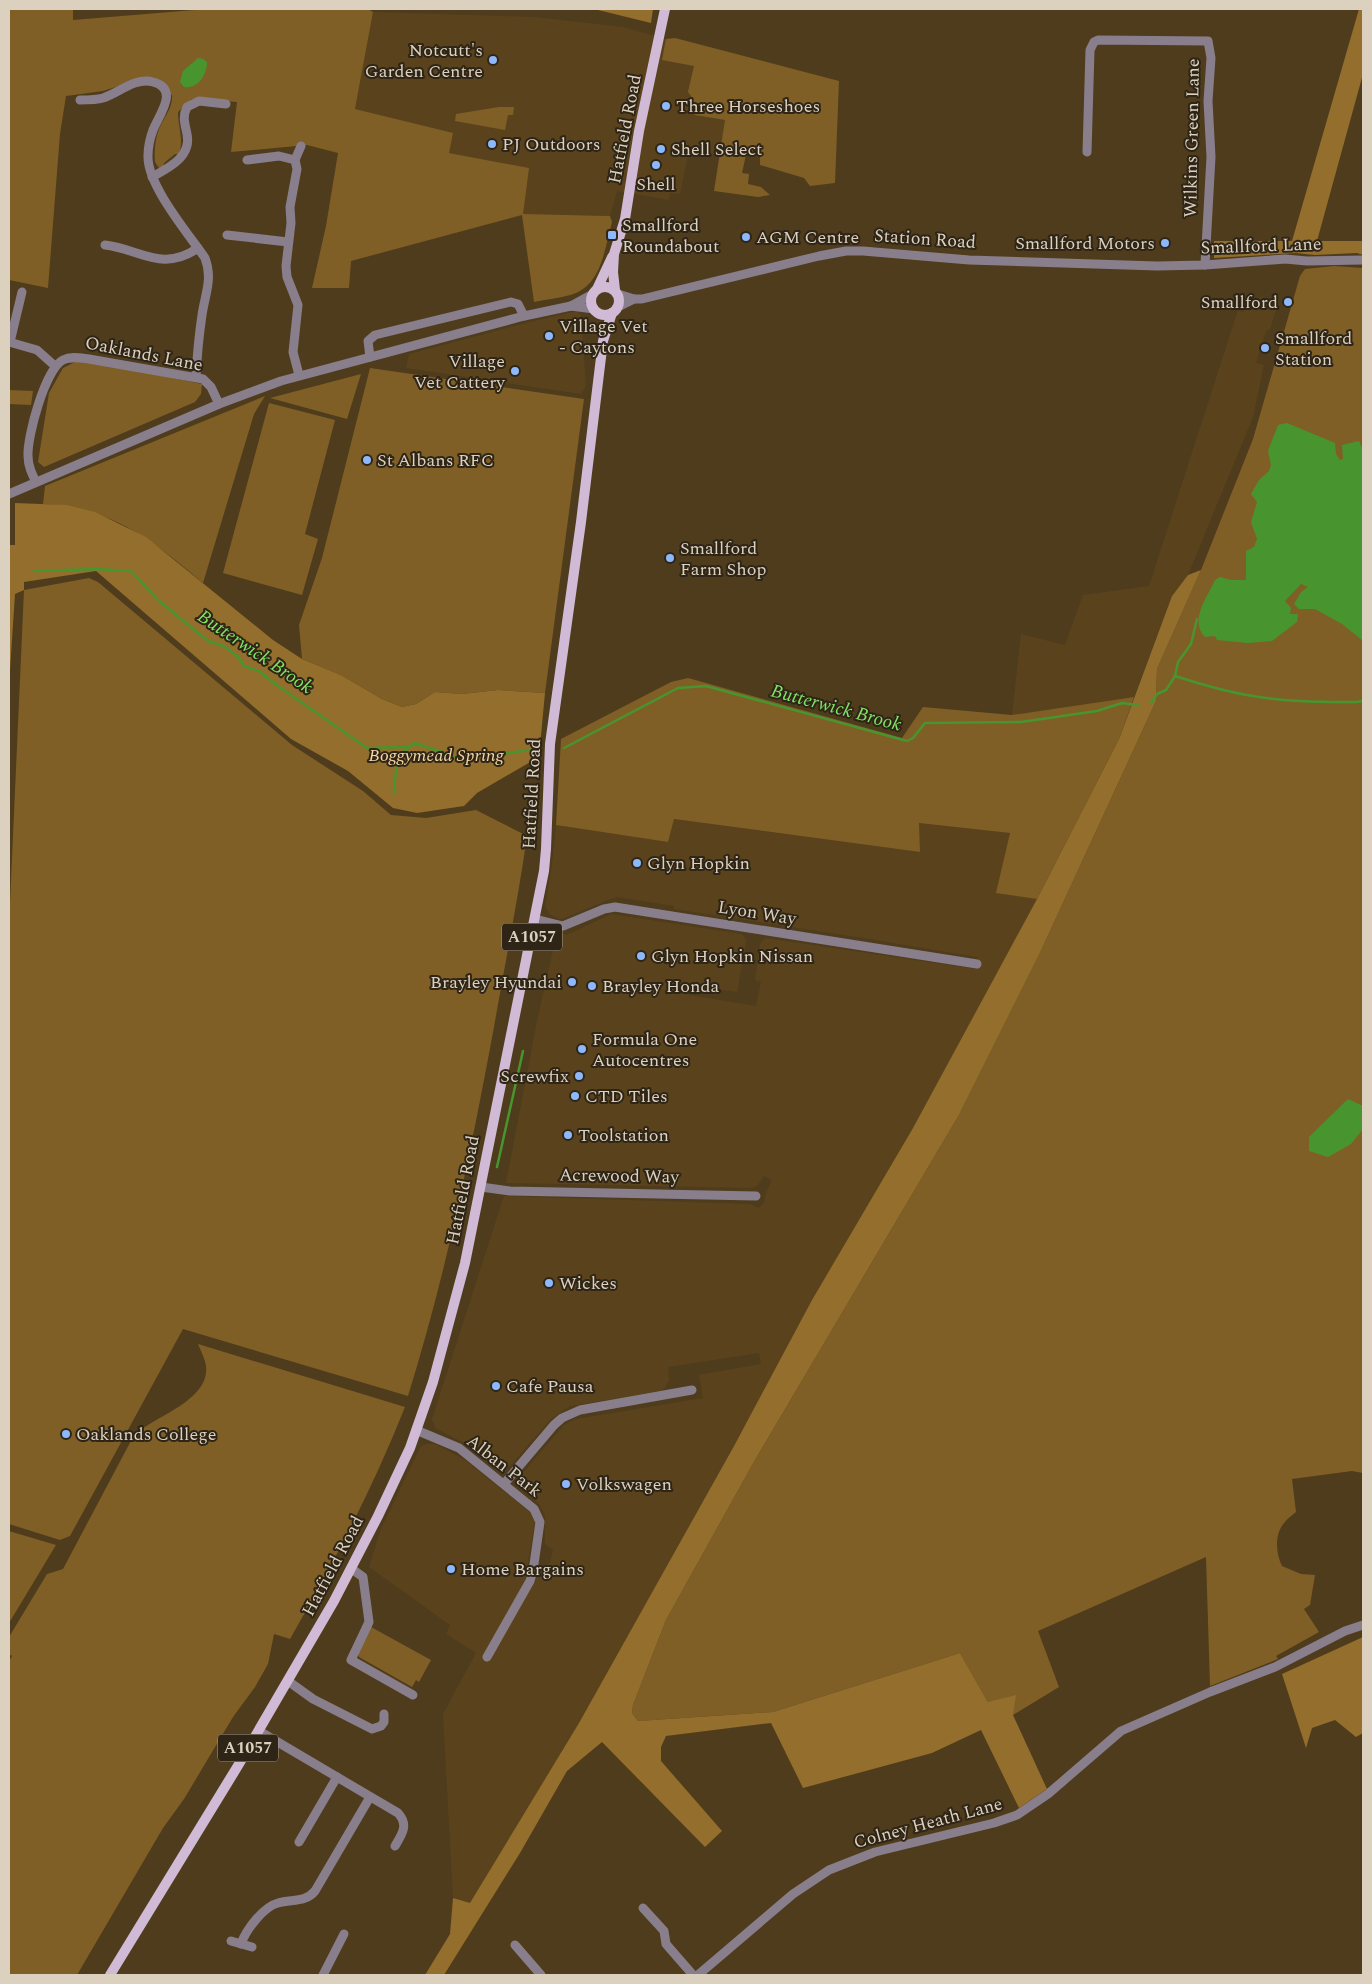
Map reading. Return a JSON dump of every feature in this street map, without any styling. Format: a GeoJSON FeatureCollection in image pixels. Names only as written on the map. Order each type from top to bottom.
{"type":"FeatureCollection","features":[{"type":"Feature","properties":{"kind":"main road","name":"Hatfield Road"},"geometry":{"type":"LineString","coordinates":[[595,291],[614,254],[625,219],[638,141],[665,9]]}},
{"type":"Feature","properties":{"kind":"main road","name":"Hatfield Road"},"geometry":{"type":"LineString","coordinates":[[614,254],[613,272],[616,292]]}},
{"type":"Feature","properties":{"kind":"main road"},"geometry":{"type":"LineString","coordinates":[[606,286],[616,292],[619,299],[615,310],[604,315],[595,310],[591,302],[595,291],[606,286]]}},
{"type":"Feature","properties":{"kind":"main road","name":"Hatfield Road"},"geometry":{"type":"LineString","coordinates":[[595,310],[604,332]]}},
{"type":"Feature","properties":{"kind":"main road","name":"Hatfield Road"},"geometry":{"type":"LineString","coordinates":[[110,1975],[259,1731],[352,1569],[397,1478],[433,1382],[451,1319],[481,1188],[535,920],[546,849],[550,744],[581,522],[604,332],[615,310]]}},
{"type":"Feature","properties":{"kind":"street","name":"Wilkins Green Lane"},"geometry":{"type":"LineString","coordinates":[[1087,152],[1090,50],[1094,42],[1098,40],[1208,41],[1211,58],[1208,101],[1211,157],[1205,265]]}},
{"type":"Feature","properties":{"kind":"street"},"geometry":{"type":"LineString","coordinates":[[80,100],[102,99],[142,81],[155,82],[166,93],[166,104],[153,130],[148,146],[148,160],[152,177],[158,190],[198,248],[208,266],[210,278],[202,316],[196,377]]}},
{"type":"Feature","properties":{"kind":"street"},"geometry":{"type":"LineString","coordinates":[[152,177],[175,164],[186,150],[188,140],[184,117],[190,104],[199,101],[226,104]]}},
{"type":"Feature","properties":{"kind":"street"},"geometry":{"type":"LineString","coordinates":[[299,375],[293,352],[298,305],[286,272],[290,207],[297,169],[295,160],[301,146]]}},
{"type":"Feature","properties":{"kind":"street"},"geometry":{"type":"LineString","coordinates":[[247,160],[279,156],[295,160]]}},
{"type":"Feature","properties":{"kind":"street"},"geometry":{"type":"LineString","coordinates":[[227,234],[288,242]]}},
{"type":"Feature","properties":{"kind":"street"},"geometry":{"type":"LineString","coordinates":[[105,245],[120,247],[137,255],[151,258],[180,257],[198,248]]}},
{"type":"Feature","properties":{"kind":"street","name":"Station Road"},"geometry":{"type":"LineString","coordinates":[[616,292],[634,299],[642,299],[846,251],[969,260],[1160,266]]}},
{"type":"Feature","properties":{"kind":"street","name":"Smallford Lane"},"geometry":{"type":"LineString","coordinates":[[1160,266],[1205,265],[1291,258],[1306,261],[1363,260]]}},
{"type":"Feature","properties":{"kind":"street"},"geometry":{"type":"LineString","coordinates":[[9,494],[259,388],[299,375],[524,316],[571,306],[595,291]]}},
{"type":"Feature","properties":{"kind":"street"},"geometry":{"type":"LineString","coordinates":[[22,292],[10,342],[37,350],[55,366],[50,372],[42,392],[28,454],[30,468],[36,482]]}},
{"type":"Feature","properties":{"kind":"street","name":"Station Road"},"geometry":{"type":"LineString","coordinates":[[615,310],[634,299]]}},
{"type":"Feature","properties":{"kind":"street"},"geometry":{"type":"LineString","coordinates":[[370,357],[368,341],[375,335],[511,302],[518,304],[524,316]]}},
{"type":"Feature","properties":{"kind":"street"},"geometry":{"type":"LineString","coordinates":[[571,306],[595,310]]}},
{"type":"Feature","properties":{"kind":"street","name":"Oaklands Lane"},"geometry":{"type":"LineString","coordinates":[[55,366],[66,359],[77,358],[196,377],[203,379],[209,384],[219,404]]}},
{"type":"Feature","properties":{"kind":"street","name":"Lyon Way"},"geometry":{"type":"LineString","coordinates":[[535,920],[562,926],[614,908],[977,964]]}},
{"type":"Feature","properties":{"kind":"street","name":"Acrewood Way"},"geometry":{"type":"LineString","coordinates":[[481,1188],[510,1191],[756,1196]]}},
{"type":"Feature","properties":{"kind":"street"},"geometry":{"type":"LineString","coordinates":[[504,1484],[562,1418],[580,1410],[692,1390]]}},
{"type":"Feature","properties":{"kind":"street","name":"Alban Park"},"geometry":{"type":"LineString","coordinates":[[416,1430],[459,1448],[534,1509],[540,1522],[530,1581],[487,1657]]}},
{"type":"Feature","properties":{"kind":"street"},"geometry":{"type":"LineString","coordinates":[[352,1569],[367,1580],[370,1622],[351,1660],[413,1695]]}},
{"type":"Feature","properties":{"kind":"street","name":"Colney Heath Lane"},"geometry":{"type":"LineString","coordinates":[[698,1975],[783,1902],[814,1878],[829,1870],[875,1852],[1011,1818],[1048,1794],[1121,1731],[1206,1693],[1275,1667],[1345,1631],[1363,1624]]}},
{"type":"Feature","properties":{"kind":"street"},"geometry":{"type":"LineString","coordinates":[[288,1681],[313,1699],[372,1729],[381,1726],[384,1722],[384,1714]]}},
{"type":"Feature","properties":{"kind":"street"},"geometry":{"type":"LineString","coordinates":[[259,1731],[398,1813],[403,1818],[404,1832],[395,1846]]}},
{"type":"Feature","properties":{"kind":"street"},"geometry":{"type":"LineString","coordinates":[[299,1842],[337,1777]]}},
{"type":"Feature","properties":{"kind":"street"},"geometry":{"type":"LineString","coordinates":[[241,1944],[246,1931],[270,1906],[279,1902],[305,1899],[315,1891],[370,1796]]}},
{"type":"Feature","properties":{"kind":"street"},"geometry":{"type":"LineString","coordinates":[[643,1908],[664,1931],[666,1944],[693,1975]]}},
{"type":"Feature","properties":{"kind":"street"},"geometry":{"type":"LineString","coordinates":[[323,1975],[344,1934]]}},
{"type":"Feature","properties":{"kind":"street"},"geometry":{"type":"LineString","coordinates":[[232,1940],[252,1947]]}},
{"type":"Feature","properties":{"kind":"street"},"geometry":{"type":"LineString","coordinates":[[515,1945],[541,1975]]}},
{"type":"Feature","properties":{"kind":"shaded area"},"geometry":{"type":"Polygon","coordinates":[[[9,9],[73,9],[73,20],[207,9],[368,9],[373,12],[355,109],[453,133],[449,153],[529,168],[523,214],[610,216],[612,222],[601,263],[592,281],[585,288],[576,293],[534,302],[522,215],[351,261],[349,288],[312,288],[326,226],[338,153],[307,145],[231,152],[237,102],[192,99],[178,112],[181,138],[179,154],[175,154],[164,163],[163,167],[159,168],[155,162],[156,141],[159,129],[170,108],[172,95],[169,95],[165,86],[125,84],[103,91],[66,96],[60,134],[48,288],[9,280],[9,9]]]}},
{"type":"Feature","properties":{"kind":"shaded area"},"geometry":{"type":"Polygon","coordinates":[[[373,12],[534,17],[623,27],[666,39],[675,38],[737,55],[720,155],[689,149],[680,194],[670,193],[669,200],[617,191],[610,216],[522,214],[528,168],[449,153],[452,134],[355,109],[373,12]]]}},
{"type":"Feature","properties":{"kind":"shaded area"},"geometry":{"type":"Polygon","coordinates":[[[675,38],[839,81],[835,183],[810,186],[804,178],[760,165],[760,152],[747,150],[742,173],[749,174],[748,184],[761,187],[770,195],[758,197],[714,191],[725,120],[695,115],[689,109],[691,96],[688,92],[694,66],[662,60],[666,39],[675,38]]]}},
{"type":"Feature","properties":{"kind":"shaded area"},"geometry":{"type":"Polygon","coordinates":[[[198,58],[207,62],[205,72],[201,80],[194,86],[184,87],[180,82],[183,71],[198,58]]]}},
{"type":"Feature","properties":{"kind":"shaded area"},"geometry":{"type":"Polygon","coordinates":[[[499,107],[514,107],[513,115],[508,115],[505,130],[455,121],[456,114],[499,107]]]}},
{"type":"Feature","properties":{"kind":"shaded area"},"geometry":{"type":"Polygon","coordinates":[[[1334,266],[1363,268],[1363,1473],[1352,1471],[1292,1479],[1296,1512],[1281,1528],[1277,1539],[1278,1556],[1282,1566],[1301,1574],[1315,1575],[1310,1605],[1304,1609],[1319,1632],[1276,1656],[1278,1659],[1210,1686],[1206,1557],[1038,1631],[1059,1687],[1013,1715],[988,1702],[960,1653],[773,1712],[638,1721],[632,1713],[633,1705],[666,1620],[755,1460],[959,1115],[1039,955],[1156,701],[1157,669],[1201,570],[1253,439],[1300,276],[1305,269],[1334,266]]]}},
{"type":"Feature","properties":{"kind":"shaded area"},"geometry":{"type":"Polygon","coordinates":[[[1261,297],[1279,301],[1270,329],[1266,331],[1256,363],[1264,365],[1253,417],[1188,575],[1172,596],[1134,697],[1012,715],[1021,634],[1065,645],[1083,595],[1149,586],[1238,310],[1242,312],[1261,297]]]}},
{"type":"Feature","properties":{"kind":"shaded area"},"geometry":{"type":"Polygon","coordinates":[[[577,311],[581,315],[586,386],[581,394],[406,368],[409,354],[577,311]]]}},
{"type":"Feature","properties":{"kind":"shaded area"},"geometry":{"type":"Polygon","coordinates":[[[77,361],[104,364],[202,384],[201,394],[195,402],[44,467],[38,462],[49,393],[63,368],[77,361]]]}},
{"type":"Feature","properties":{"kind":"shaded area"},"geometry":{"type":"Polygon","coordinates":[[[370,368],[584,399],[545,693],[498,690],[462,694],[435,692],[416,704],[402,707],[382,699],[341,675],[302,659],[299,625],[322,558],[370,368]]]}},
{"type":"Feature","properties":{"kind":"shaded area"},"geometry":{"type":"Polygon","coordinates":[[[361,374],[347,419],[270,398],[361,374]]]}},
{"type":"Feature","properties":{"kind":"shaded area"},"geometry":{"type":"Polygon","coordinates":[[[9,390],[33,391],[31,405],[9,404],[9,390]]]}},
{"type":"Feature","properties":{"kind":"shaded area"},"geometry":{"type":"Polygon","coordinates":[[[265,396],[254,414],[203,583],[148,540],[111,519],[68,507],[43,504],[45,486],[265,396]]]}},
{"type":"Feature","properties":{"kind":"shaded area"},"geometry":{"type":"Polygon","coordinates":[[[269,403],[335,420],[305,534],[318,539],[302,595],[223,573],[269,403]]]}},
{"type":"Feature","properties":{"kind":"shaded area"},"geometry":{"type":"Polygon","coordinates":[[[1287,423],[1335,443],[1336,454],[1340,460],[1343,459],[1342,445],[1359,441],[1363,450],[1363,641],[1342,624],[1315,609],[1299,609],[1294,604],[1301,592],[1308,587],[1301,584],[1285,601],[1291,608],[1290,614],[1298,614],[1297,622],[1272,641],[1248,643],[1217,640],[1215,636],[1205,637],[1201,630],[1199,616],[1204,601],[1215,580],[1220,577],[1231,580],[1246,580],[1246,551],[1254,547],[1257,539],[1251,522],[1257,502],[1251,494],[1259,480],[1269,471],[1271,465],[1268,451],[1278,425],[1287,423]]]}},
{"type":"Feature","properties":{"kind":"shaded area"},"geometry":{"type":"Polygon","coordinates":[[[89,578],[98,582],[292,745],[363,791],[391,815],[426,818],[476,810],[527,836],[516,908],[467,1166],[446,1258],[408,1396],[183,1329],[70,1536],[60,1540],[9,1524],[9,925],[24,590],[89,578]]]}},
{"type":"Feature","properties":{"kind":"shaded area"},"geometry":{"type":"Polygon","coordinates":[[[688,678],[902,738],[923,707],[1012,715],[1134,697],[1119,739],[1037,899],[996,893],[1010,833],[919,823],[920,852],[674,819],[668,842],[556,825],[561,739],[671,682],[688,678]]]}},
{"type":"Feature","properties":{"kind":"shaded area"},"geometry":{"type":"Polygon","coordinates":[[[673,819],[920,852],[919,823],[1010,833],[997,893],[1037,899],[913,1128],[812,1300],[734,1446],[579,1723],[470,1904],[453,1898],[443,1714],[476,1653],[446,1634],[450,1625],[369,1567],[380,1531],[421,1446],[435,1444],[465,1460],[536,1517],[525,1578],[535,1583],[540,1568],[550,1563],[553,1550],[545,1544],[545,1515],[539,1504],[521,1488],[519,1479],[564,1425],[576,1419],[703,1398],[699,1375],[761,1364],[759,1353],[668,1367],[669,1380],[665,1388],[660,1391],[570,1406],[551,1419],[510,1466],[501,1470],[466,1444],[435,1428],[432,1419],[504,1196],[750,1204],[758,1208],[764,1203],[772,1180],[764,1176],[758,1185],[753,1188],[506,1183],[537,1021],[557,933],[567,935],[611,914],[741,934],[746,941],[737,992],[678,984],[677,993],[756,1006],[761,982],[755,980],[760,944],[765,938],[976,969],[978,957],[674,909],[674,906],[617,897],[565,918],[559,919],[550,914],[545,907],[556,825],[668,842],[673,819]]]}},
{"type":"Feature","properties":{"kind":"shaded area"},"geometry":{"type":"Polygon","coordinates":[[[1348,1099],[1363,1106],[1363,1129],[1351,1144],[1328,1157],[1309,1151],[1309,1137],[1348,1099]]]}},
{"type":"Feature","properties":{"kind":"shaded area"},"geometry":{"type":"Polygon","coordinates":[[[198,1344],[405,1407],[380,1467],[352,1525],[290,1639],[274,1634],[268,1664],[255,1687],[233,1717],[184,1799],[163,1828],[77,1975],[9,1975],[9,1661],[12,1656],[9,1654],[9,1637],[47,1574],[63,1569],[133,1437],[189,1399],[199,1389],[205,1379],[206,1366],[198,1344]]]}},
{"type":"Feature","properties":{"kind":"shaded area"},"geometry":{"type":"Polygon","coordinates":[[[9,1531],[56,1545],[9,1623],[9,1531]]]}},
{"type":"Feature","properties":{"kind":"shaded area"},"geometry":{"type":"Polygon","coordinates":[[[371,1627],[431,1660],[419,1682],[416,1680],[412,1687],[359,1657],[358,1654],[371,1627]]]}},
{"type":"Feature","properties":{"kind":"green space"},"geometry":{"type":"Polygon","coordinates":[[[594,9],[653,9],[651,23],[594,9]]]}},
{"type":"Feature","properties":{"kind":"green space"},"geometry":{"type":"Polygon","coordinates":[[[1359,9],[1363,9],[1363,74],[1317,241],[1363,241],[1363,255],[1357,253],[1315,255],[1296,253],[1214,258],[1214,241],[1292,241],[1359,9]]]}},
{"type":"Feature","properties":{"kind":"green space","name":"Boggymead Spring"},"geometry":{"type":"Polygon","coordinates":[[[15,503],[67,505],[95,512],[146,537],[273,640],[302,659],[341,675],[382,699],[402,707],[416,704],[435,692],[462,694],[498,690],[545,693],[539,757],[477,793],[464,806],[417,813],[393,808],[348,771],[291,739],[96,571],[24,582],[24,590],[15,594],[9,686],[9,545],[15,545],[15,503]]]}},
{"type":"Feature","properties":{"kind":"green space"},"geometry":{"type":"Polygon","coordinates":[[[1201,570],[1157,669],[1156,701],[1039,955],[959,1115],[755,1460],[666,1620],[633,1705],[632,1713],[638,1721],[773,1712],[960,1653],[988,1702],[1016,1695],[1013,1715],[1047,1789],[1019,1808],[981,1730],[932,1753],[803,1788],[771,1723],[666,1736],[661,1747],[661,1761],[722,1831],[705,1847],[602,1742],[567,1771],[520,1853],[444,1975],[425,1975],[450,1934],[453,1898],[470,1903],[579,1723],[734,1446],[812,1300],[913,1128],[1037,899],[1119,739],[1172,596],[1188,575],[1201,570]]]}},
{"type":"Feature","properties":{"kind":"green space"},"geometry":{"type":"Polygon","coordinates":[[[1363,1637],[1363,1733],[1356,1737],[1335,1720],[1312,1728],[1306,1748],[1282,1674],[1363,1637]]]}},
{"type":"Feature","properties":{"kind":"waterway","name":"Butterwick Brook"},"geometry":{"type":"LineString","coordinates":[[34,571],[97,569],[131,571],[158,600],[208,641],[224,646],[238,657],[244,666],[259,671],[367,748],[406,747]]}},
{"type":"Feature","properties":{"kind":"waterway"},"geometry":{"type":"LineString","coordinates":[[1151,703],[1157,694],[1166,690],[1175,676],[1178,662],[1191,644],[1197,619]]}},
{"type":"Feature","properties":{"kind":"waterway","name":"Butterwick Brook"},"geometry":{"type":"LineString","coordinates":[[1175,676],[1223,690],[1266,698],[1317,702],[1363,701]]}},
{"type":"Feature","properties":{"kind":"waterway","name":"Butterwick Brook"},"geometry":{"type":"LineString","coordinates":[[564,748],[678,688],[706,686],[907,741],[913,738],[925,723],[1021,722],[1097,711],[1122,703],[1138,705]]}},
{"type":"Feature","properties":{"kind":"waterway","name":"Butterwick Brook"},"geometry":{"type":"LineString","coordinates":[[394,793],[396,771],[400,758],[415,743],[462,759],[530,750]]}},
{"type":"Feature","properties":{"kind":"waterway"},"geometry":{"type":"LineString","coordinates":[[497,1167],[523,1051]]}},
{"type":"Feature","properties":{"kind":"place","name":"Notcutt's Garden Centre"},"geometry":{"type":"Point","coordinates":[493,60]}},
{"type":"Feature","properties":{"kind":"place","name":"Three Horseshoes"},"geometry":{"type":"Point","coordinates":[666,106]}},
{"type":"Feature","properties":{"kind":"place","name":"PJ Outdoors"},"geometry":{"type":"Point","coordinates":[492,144]}},
{"type":"Feature","properties":{"kind":"place","name":"Shell Select"},"geometry":{"type":"Point","coordinates":[661,149]}},
{"type":"Feature","properties":{"kind":"place","name":"Shell"},"geometry":{"type":"Point","coordinates":[656,165]}},
{"type":"Feature","properties":{"kind":"place","name":"Smallford Roundabout"},"geometry":{"type":"Point","coordinates":[612,235]}},
{"type":"Feature","properties":{"kind":"place","name":"AGM Centre"},"geometry":{"type":"Point","coordinates":[746,237]}},
{"type":"Feature","properties":{"kind":"place","name":"Smallford Motors"},"geometry":{"type":"Point","coordinates":[1165,243]}},
{"type":"Feature","properties":{"kind":"place","name":"Smallford"},"geometry":{"type":"Point","coordinates":[1288,302]}},
{"type":"Feature","properties":{"kind":"place","name":"Village Vet - Caytons"},"geometry":{"type":"Point","coordinates":[549,336]}},
{"type":"Feature","properties":{"kind":"place","name":"Smallford Station"},"geometry":{"type":"Point","coordinates":[1265,348]}},
{"type":"Feature","properties":{"kind":"place","name":"Village Vet Cattery"},"geometry":{"type":"Point","coordinates":[515,371]}},
{"type":"Feature","properties":{"kind":"place","name":"St Albans RFC"},"geometry":{"type":"Point","coordinates":[367,460]}},
{"type":"Feature","properties":{"kind":"place","name":"Smallford Farm Shop"},"geometry":{"type":"Point","coordinates":[670,558]}},
{"type":"Feature","properties":{"kind":"place","name":"Glyn Hopkin"},"geometry":{"type":"Point","coordinates":[637,863]}},
{"type":"Feature","properties":{"kind":"place","name":"Glyn Hopkin Nissan"},"geometry":{"type":"Point","coordinates":[641,956]}},
{"type":"Feature","properties":{"kind":"place","name":"Brayley Hyundai"},"geometry":{"type":"Point","coordinates":[572,982]}},
{"type":"Feature","properties":{"kind":"place","name":"Brayley Honda"},"geometry":{"type":"Point","coordinates":[592,986]}},
{"type":"Feature","properties":{"kind":"place","name":"Formula One Autocentres"},"geometry":{"type":"Point","coordinates":[582,1049]}},
{"type":"Feature","properties":{"kind":"place","name":"Screwfix"},"geometry":{"type":"Point","coordinates":[579,1076]}},
{"type":"Feature","properties":{"kind":"place","name":"CTD Tiles"},"geometry":{"type":"Point","coordinates":[575,1096]}},
{"type":"Feature","properties":{"kind":"place","name":"Toolstation"},"geometry":{"type":"Point","coordinates":[568,1135]}},
{"type":"Feature","properties":{"kind":"place","name":"Wickes"},"geometry":{"type":"Point","coordinates":[549,1283]}},
{"type":"Feature","properties":{"kind":"place","name":"Cafe Pausa"},"geometry":{"type":"Point","coordinates":[496,1386]}},
{"type":"Feature","properties":{"kind":"place","name":"Oaklands College"},"geometry":{"type":"Point","coordinates":[66,1434]}},
{"type":"Feature","properties":{"kind":"place","name":"Volkswagen"},"geometry":{"type":"Point","coordinates":[566,1484]}},
{"type":"Feature","properties":{"kind":"place","name":"Home Bargains"},"geometry":{"type":"Point","coordinates":[451,1569]}}]}
